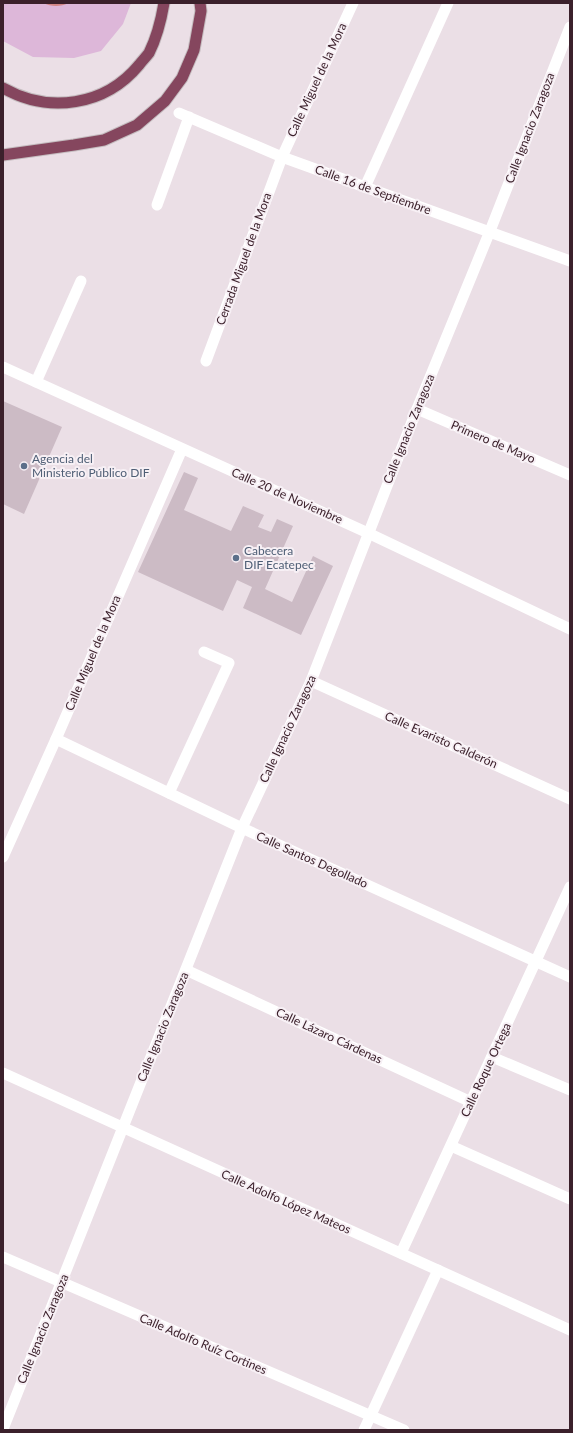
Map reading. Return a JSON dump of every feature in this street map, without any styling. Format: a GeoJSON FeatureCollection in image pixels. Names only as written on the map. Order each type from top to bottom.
{"type":"FeatureCollection","features":[{"type":"Feature","properties":{"kind":"highway"},"geometry":{"type":"LineString","coordinates":[[3,88],[30,100],[61,104],[91,98],[112,89],[131,75],[148,54],[160,28],[164,3]]}},
{"type":"Feature","properties":{"kind":"highway"},"geometry":{"type":"LineString","coordinates":[[3,155],[104,140],[136,125],[165,101],[182,78],[194,50],[201,12],[200,3]]}},
{"type":"Feature","properties":{"kind":"street","name":"Calle Miguel de la Mora"},"geometry":{"type":"LineString","coordinates":[[282,157],[353,3]]}},
{"type":"Feature","properties":{"kind":"street"},"geometry":{"type":"LineString","coordinates":[[365,187],[448,3]]}},
{"type":"Feature","properties":{"kind":"street","name":"Calle Ignacio Zaragoza"},"geometry":{"type":"LineString","coordinates":[[3,1429],[242,828],[311,681],[417,409],[490,231],[570,27]]}},
{"type":"Feature","properties":{"kind":"street","name":"Calle 16 de Septiembre"},"geometry":{"type":"LineString","coordinates":[[157,205],[184,115],[282,157],[570,261]]}},
{"type":"Feature","properties":{"kind":"street","name":"Cerrada Miguel de la Mora"},"geometry":{"type":"LineString","coordinates":[[206,361],[282,157]]}},
{"type":"Feature","properties":{"kind":"street"},"geometry":{"type":"LineString","coordinates":[[36,382],[81,281]]}},
{"type":"Feature","properties":{"kind":"street","name":"Calle 20 de Noviembre"},"geometry":{"type":"LineString","coordinates":[[3,367],[368,533],[570,629]]}},
{"type":"Feature","properties":{"kind":"street","name":"Primero de Mayo"},"geometry":{"type":"LineString","coordinates":[[417,409],[570,476]]}},
{"type":"Feature","properties":{"kind":"street","name":"Calle Miguel de la Mora"},"geometry":{"type":"LineString","coordinates":[[3,857],[182,449]]}},
{"type":"Feature","properties":{"kind":"street"},"geometry":{"type":"LineString","coordinates":[[169,793],[229,663],[204,652]]}},
{"type":"Feature","properties":{"kind":"street","name":"Calle Evaristo Calderón"},"geometry":{"type":"LineString","coordinates":[[311,681],[570,799]]}},
{"type":"Feature","properties":{"kind":"street","name":"Calle Santos Degollado"},"geometry":{"type":"LineString","coordinates":[[56,739],[242,828],[570,977]]}},
{"type":"Feature","properties":{"kind":"street","name":"Calle Roque Ortega"},"geometry":{"type":"LineString","coordinates":[[401,1253],[570,887]]}},
{"type":"Feature","properties":{"kind":"street","name":"Calle Lázaro Cárdenas"},"geometry":{"type":"LineString","coordinates":[[186,970],[471,1102]]}},
{"type":"Feature","properties":{"kind":"street"},"geometry":{"type":"LineString","coordinates":[[492,1057],[570,1090]]}},
{"type":"Feature","properties":{"kind":"street","name":"Calle Adolfo López Mateos"},"geometry":{"type":"LineString","coordinates":[[3,1073],[570,1330]]}},
{"type":"Feature","properties":{"kind":"street"},"geometry":{"type":"LineString","coordinates":[[451,1146],[570,1199]]}},
{"type":"Feature","properties":{"kind":"street","name":"Calle Adolfo Ruíz Cortines"},"geometry":{"type":"LineString","coordinates":[[3,1257],[404,1430]]}},
{"type":"Feature","properties":{"kind":"street"},"geometry":{"type":"LineString","coordinates":[[364,1430],[438,1270]]}},
{"type":"Feature","properties":{"kind":"shaded area"},"geometry":{"type":"Polygon","coordinates":[[[3,3],[131,3],[123,24],[101,51],[74,58],[33,57],[3,41],[3,3]]]}},
{"type":"Feature","properties":{"kind":"shaded area"},"geometry":{"type":"Polygon","coordinates":[[[43,3],[69,3],[56,6],[43,3]]]}},
{"type":"Feature","properties":{"kind":"building","name":"Agencia del Ministerio Público DIF"},"geometry":{"type":"Polygon","coordinates":[[[3,401],[62,427],[24,514],[3,504],[3,401]]]}},
{"type":"Feature","properties":{"kind":"building"},"geometry":{"type":"Polygon","coordinates":[[[184,472],[198,478],[184,510],[231,531],[243,506],[264,515],[258,527],[271,532],[277,519],[293,526],[265,589],[292,602],[313,556],[333,566],[301,635],[243,608],[252,587],[237,580],[223,611],[138,572],[184,472]]]}},
{"type":"Feature","properties":{"kind":"place","name":"Agencia del Ministerio Público DIF"},"geometry":{"type":"Point","coordinates":[24,466]}},
{"type":"Feature","properties":{"kind":"place","name":"Cabecera DIF Ecatepec"},"geometry":{"type":"Point","coordinates":[236,558]}}]}
